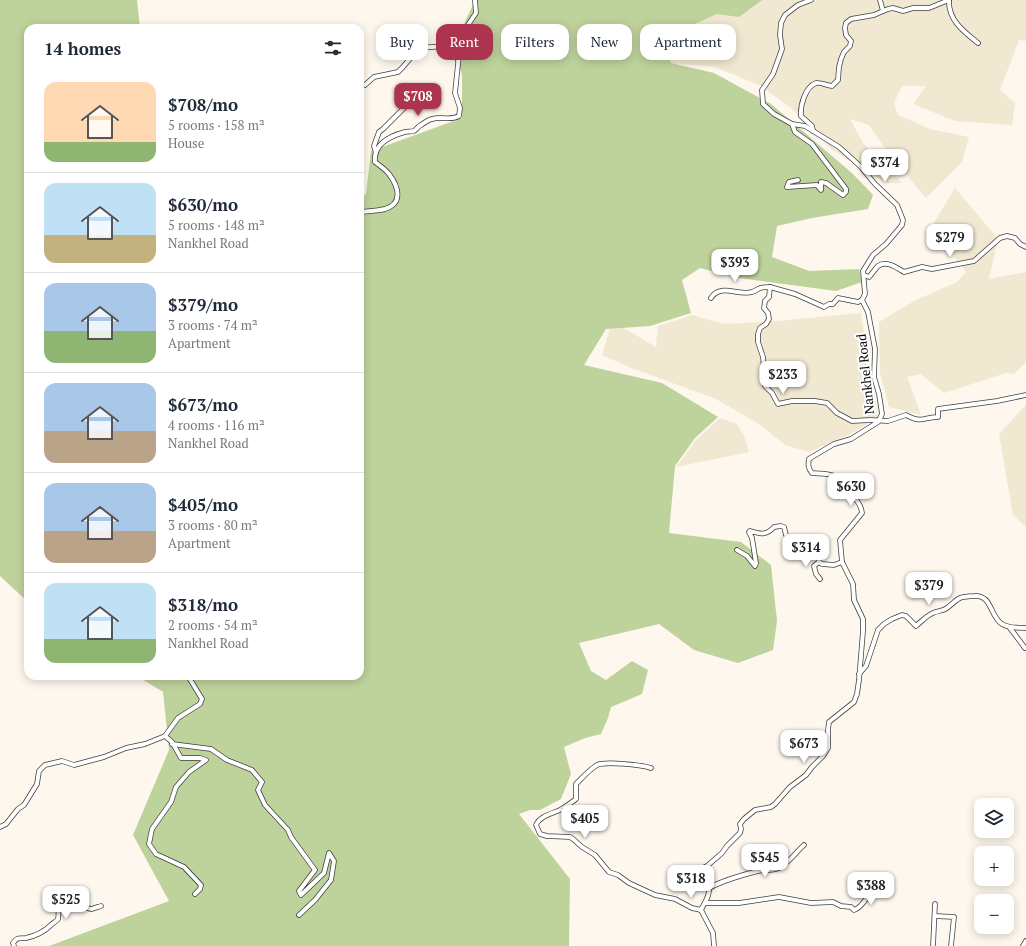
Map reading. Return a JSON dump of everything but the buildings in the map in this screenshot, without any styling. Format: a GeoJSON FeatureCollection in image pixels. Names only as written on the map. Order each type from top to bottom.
{"type":"FeatureCollection","features":[{"type":"Feature","properties":{"kind":"street"},"geometry":{"type":"LineString","coordinates":[[469,24],[476,13],[475,0]]}},
{"type":"Feature","properties":{"kind":"street","name":"Nankhel Road"},"geometry":{"type":"LineString","coordinates":[[709,888],[698,879],[696,874],[699,870],[707,866],[722,853],[726,846],[740,833],[740,824],[744,819],[755,810],[771,807],[790,787],[806,775],[828,748],[829,722],[854,702],[857,694],[864,631],[863,619],[854,600],[853,584],[842,562],[840,540],[862,513],[861,505],[841,486],[837,478],[832,475],[812,473],[809,468],[809,459],[834,444],[851,439],[880,420],[882,414],[879,394],[874,377],[875,349],[868,312],[862,300],[865,294],[863,271],[873,255],[886,244],[902,225],[903,220],[897,205],[875,184],[860,166],[839,147],[805,126],[792,124],[774,114],[763,104],[762,90],[773,74],[782,49],[780,35],[781,23],[785,15],[798,5],[811,0]]}},
{"type":"Feature","properties":{"kind":"street"},"geometry":{"type":"LineString","coordinates":[[880,0],[883,11]]}},
{"type":"Feature","properties":{"kind":"street"},"geometry":{"type":"LineString","coordinates":[[813,131],[812,126],[801,116],[804,95],[809,87],[820,83],[827,86],[832,86],[838,80],[838,67],[844,52],[850,46],[851,41],[846,35],[845,28],[846,23],[851,19],[869,16],[893,8],[903,11],[913,8],[929,8],[949,0],[949,7],[954,19],[962,30],[978,43]]}},
{"type":"Feature","properties":{"kind":"street"},"geometry":{"type":"LineString","coordinates":[[365,86],[374,77],[398,72],[404,67],[418,49],[436,47]]}},
{"type":"Feature","properties":{"kind":"street"},"geometry":{"type":"LineString","coordinates":[[364,212],[385,209],[392,206],[397,200],[398,193],[390,175],[375,162],[376,153],[379,146],[386,138],[406,131],[414,131],[421,124],[432,120],[441,118],[449,120],[459,116],[460,108],[455,93],[458,60]]}},
{"type":"Feature","properties":{"kind":"street"},"geometry":{"type":"LineString","coordinates":[[376,153],[374,146],[378,132],[384,129],[409,103]]}},
{"type":"Feature","properties":{"kind":"street"},"geometry":{"type":"LineString","coordinates":[[792,124],[796,132],[812,144],[846,189],[846,192],[843,195],[826,183],[821,182],[821,190],[817,185],[787,187],[789,182],[798,180]]}},
{"type":"Feature","properties":{"kind":"street"},"geometry":{"type":"LineString","coordinates":[[864,275],[869,277],[878,267],[885,264],[892,265],[904,272],[922,267],[932,269],[974,261],[1000,238],[1007,236],[1015,238],[1020,244],[1026,247]]}},
{"type":"Feature","properties":{"kind":"street"},"geometry":{"type":"LineString","coordinates":[[770,287],[769,297],[765,301],[764,308],[768,313],[769,319],[766,324],[760,328],[758,342],[763,357],[766,386],[778,404],[792,401],[815,401],[827,403],[837,412],[852,421],[888,421],[906,415],[917,420],[938,417],[938,409],[997,401],[1026,395]]}},
{"type":"Feature","properties":{"kind":"street"},"geometry":{"type":"LineString","coordinates":[[711,298],[714,294],[720,291],[728,290],[753,292],[761,288],[770,287],[795,294],[824,307],[828,304],[833,304],[838,298],[858,302],[862,300]]}},
{"type":"Feature","properties":{"kind":"street"},"geometry":{"type":"LineString","coordinates":[[737,550],[747,556],[755,566],[756,563],[752,538],[749,532],[750,531],[760,535],[771,531],[774,527],[781,526],[784,527],[786,535],[791,537],[796,543],[817,551],[820,562],[824,565],[834,565],[842,562]]}},
{"type":"Feature","properties":{"kind":"street"},"geometry":{"type":"LineString","coordinates":[[820,562],[814,566],[816,574],[820,578]]}},
{"type":"Feature","properties":{"kind":"street"},"geometry":{"type":"LineString","coordinates":[[859,674],[866,666],[878,630],[884,624],[902,615],[906,616],[916,626],[925,617],[946,609],[954,600],[960,598],[977,596],[982,597],[987,601],[999,621],[1010,628],[1025,648]]}},
{"type":"Feature","properties":{"kind":"street"},"geometry":{"type":"LineString","coordinates":[[1010,628],[1026,628]]}},
{"type":"Feature","properties":{"kind":"street"},"geometry":{"type":"LineString","coordinates":[[0,827],[6,824],[18,809],[24,805],[37,784],[39,771],[45,765],[62,761],[74,765],[104,757],[126,748],[145,744],[165,736],[178,718],[200,704],[202,699],[201,696],[191,680]]}},
{"type":"Feature","properties":{"kind":"street"},"geometry":{"type":"LineString","coordinates":[[165,736],[181,758],[200,758],[206,760],[189,772],[176,787],[171,802],[152,829],[149,844],[156,854],[184,867],[201,885],[195,894]]}},
{"type":"Feature","properties":{"kind":"street"},"geometry":{"type":"LineString","coordinates":[[172,744],[212,749],[227,760],[252,770],[262,782],[258,790],[265,805],[288,830],[291,837],[315,870],[299,891],[301,895],[324,873],[330,852],[334,861],[331,880],[316,900],[299,915]]}},
{"type":"Feature","properties":{"kind":"street"},"geometry":{"type":"LineString","coordinates":[[651,768],[632,764],[608,763],[597,765],[589,770],[576,784],[576,799],[561,809],[543,817],[536,825],[537,830],[540,834],[548,836],[570,837],[595,855],[609,872],[618,875],[629,883],[655,895],[675,899],[686,905],[701,910],[713,934],[714,946]]}},
{"type":"Feature","properties":{"kind":"street"},"geometry":{"type":"LineString","coordinates":[[701,910],[706,903],[710,892],[709,888],[717,883],[746,873],[780,868],[804,845]]}},
{"type":"Feature","properties":{"kind":"street"},"geometry":{"type":"LineString","coordinates":[[706,903],[739,903],[779,897],[812,903],[833,902],[856,910],[861,906],[871,892],[884,886],[886,880]]}},
{"type":"Feature","properties":{"kind":"street"},"geometry":{"type":"LineString","coordinates":[[14,946],[13,943],[16,938],[26,938],[45,931],[55,922],[58,918],[58,905],[62,900],[68,898],[76,900],[85,907],[91,909],[101,906]]}},
{"type":"Feature","properties":{"kind":"street"},"geometry":{"type":"LineString","coordinates":[[933,946],[935,904]]}},
{"type":"Feature","properties":{"kind":"street"},"geometry":{"type":"LineString","coordinates":[[935,916],[954,917],[951,946]]}},
{"type":"Feature","properties":{"kind":"street"},"geometry":{"type":"LineString","coordinates":[[1023,946],[1026,941]]}},
{"type":"Feature","properties":{"kind":"shaded area"},"geometry":{"type":"Polygon","coordinates":[[[741,0],[1026,0],[1026,41],[1019,40],[1000,90],[1015,103],[1012,125],[955,121],[913,104],[926,86],[902,86],[894,103],[898,115],[930,129],[969,137],[962,162],[926,198],[887,151],[869,125],[850,119],[863,143],[902,183],[886,183],[831,149],[790,107],[759,85],[715,67],[664,63],[663,60],[736,60],[736,24],[682,24],[741,0]]]}},
{"type":"Feature","properties":{"kind":"shaded area"},"geometry":{"type":"Polygon","coordinates":[[[955,188],[998,239],[989,279],[1026,272],[1026,362],[1014,374],[1006,373],[944,393],[921,374],[907,377],[921,415],[889,407],[880,373],[879,322],[914,301],[957,282],[966,272],[932,226],[955,188]]]}},
{"type":"Feature","properties":{"kind":"shaded area"},"geometry":{"type":"Polygon","coordinates":[[[861,313],[878,418],[850,434],[809,452],[785,445],[759,424],[716,399],[629,367],[602,355],[612,321],[656,347],[658,326],[692,315],[724,324],[778,321],[861,313]]]}},
{"type":"Feature","properties":{"kind":"shaded area"},"geometry":{"type":"Polygon","coordinates":[[[1026,405],[1026,527],[1013,515],[999,434],[1026,405]]]}},
{"type":"Feature","properties":{"kind":"shaded area"},"geometry":{"type":"Polygon","coordinates":[[[720,418],[737,424],[744,436],[749,452],[676,467],[696,440],[720,418]]]}},
{"type":"Feature","properties":{"kind":"green space"},"geometry":{"type":"Polygon","coordinates":[[[0,0],[137,0],[140,24],[24,24],[24,598],[0,576],[0,0]]]}},
{"type":"Feature","properties":{"kind":"green space"},"geometry":{"type":"Polygon","coordinates":[[[475,0],[762,0],[739,17],[717,14],[694,24],[640,24],[640,60],[670,60],[671,63],[714,73],[771,104],[853,174],[873,195],[868,209],[812,218],[777,226],[772,257],[809,271],[859,269],[862,282],[836,291],[739,278],[700,268],[682,280],[691,313],[650,326],[606,329],[584,365],[662,383],[718,417],[695,438],[675,466],[669,533],[741,542],[771,565],[777,621],[773,650],[738,663],[694,650],[659,624],[579,643],[591,671],[606,680],[632,661],[648,670],[642,694],[611,707],[601,734],[585,738],[564,747],[571,774],[561,799],[540,810],[530,810],[519,814],[570,879],[569,946],[49,946],[169,901],[133,835],[169,750],[163,692],[144,680],[364,680],[364,196],[366,194],[371,151],[462,118],[462,75],[457,60],[493,60],[493,24],[464,24],[475,0]]]}}]}
